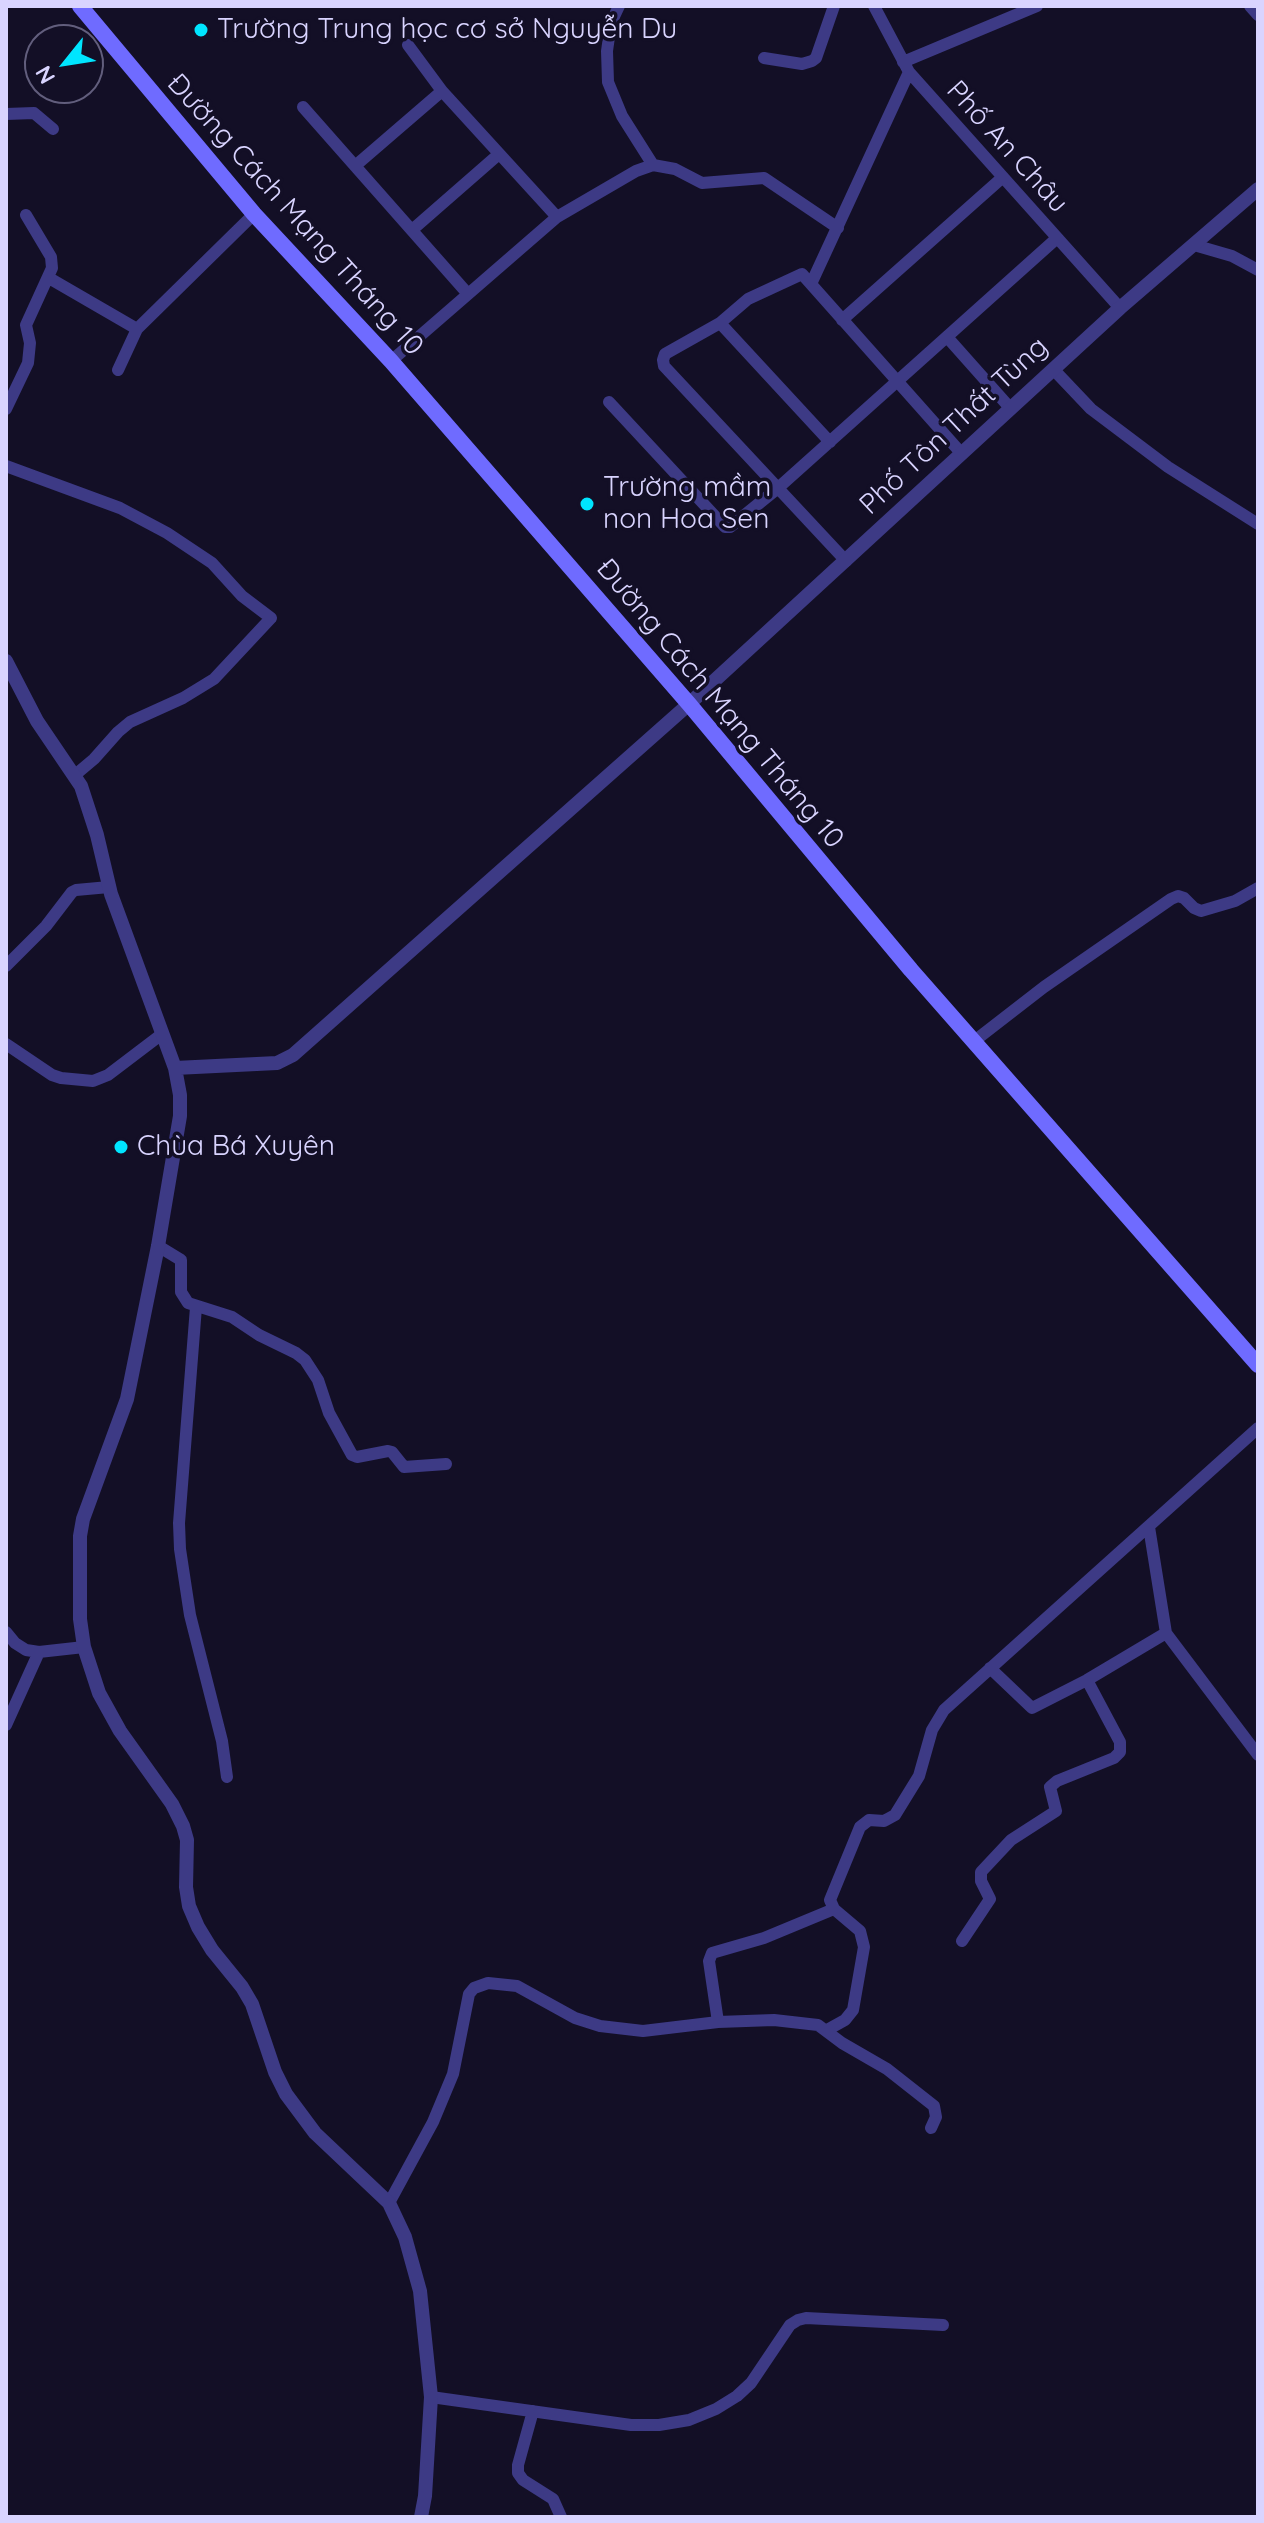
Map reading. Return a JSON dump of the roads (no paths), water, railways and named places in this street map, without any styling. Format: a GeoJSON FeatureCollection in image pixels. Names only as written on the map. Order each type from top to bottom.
{"type":"FeatureCollection","features":[{"type":"Feature","properties":{"kind":"main road","name":"Đường Cách Mạng Tháng 10"},"geometry":{"type":"LineString","coordinates":[[80,6],[254,214],[391,361],[689,704],[973,1042],[1258,1365]]}},
{"type":"Feature","properties":{"kind":"street"},"geometry":{"type":"LineString","coordinates":[[619,6],[611,23],[607,51],[608,82],[622,116],[653,165]]}},
{"type":"Feature","properties":{"kind":"street"},"geometry":{"type":"LineString","coordinates":[[764,58],[802,64],[812,61],[816,58],[834,6]]}},
{"type":"Feature","properties":{"kind":"street","name":"Phố An Châu"},"geometry":{"type":"LineString","coordinates":[[874,6],[906,67],[1120,308]]}},
{"type":"Feature","properties":{"kind":"street"},"geometry":{"type":"LineString","coordinates":[[811,284],[906,67],[1037,6]]}},
{"type":"Feature","properties":{"kind":"street"},"geometry":{"type":"LineString","coordinates":[[1250,6],[1258,15]]}},
{"type":"Feature","properties":{"kind":"street"},"geometry":{"type":"LineString","coordinates":[[408,45],[442,91],[557,217]]}},
{"type":"Feature","properties":{"kind":"street"},"geometry":{"type":"LineString","coordinates":[[355,166],[442,91]]}},
{"type":"Feature","properties":{"kind":"street"},"geometry":{"type":"LineString","coordinates":[[303,107],[468,294]]}},
{"type":"Feature","properties":{"kind":"street"},"geometry":{"type":"LineString","coordinates":[[6,114],[34,113],[53,129]]}},
{"type":"Feature","properties":{"kind":"street"},"geometry":{"type":"LineString","coordinates":[[412,230],[499,154]]}},
{"type":"Feature","properties":{"kind":"street"},"geometry":{"type":"LineString","coordinates":[[391,361],[557,217],[636,171],[653,165],[664,165],[702,183],[764,178],[838,228]]}},
{"type":"Feature","properties":{"kind":"street"},"geometry":{"type":"LineString","coordinates":[[842,320],[1003,177]]}},
{"type":"Feature","properties":{"kind":"street","name":"Phố Tôn Thất Tùng"},"geometry":{"type":"LineString","coordinates":[[175,1068],[277,1063],[293,1055],[689,704],[1120,308],[1258,189]]}},
{"type":"Feature","properties":{"kind":"street"},"geometry":{"type":"LineString","coordinates":[[118,370],[137,329],[254,214]]}},
{"type":"Feature","properties":{"kind":"street"},"geometry":{"type":"LineString","coordinates":[[6,409],[28,363],[30,343],[26,325],[53,263],[26,215]]}},
{"type":"Feature","properties":{"kind":"street"},"geometry":{"type":"LineString","coordinates":[[609,402],[725,527],[736,525],[1056,239]]}},
{"type":"Feature","properties":{"kind":"street"},"geometry":{"type":"LineString","coordinates":[[1194,245],[1232,256],[1258,270]]}},
{"type":"Feature","properties":{"kind":"street"},"geometry":{"type":"LineString","coordinates":[[846,561],[663,363],[665,354],[720,323],[748,299],[802,274],[962,454]]}},
{"type":"Feature","properties":{"kind":"street"},"geometry":{"type":"LineString","coordinates":[[49,278],[137,329]]}},
{"type":"Feature","properties":{"kind":"street"},"geometry":{"type":"LineString","coordinates":[[720,323],[830,442]]}},
{"type":"Feature","properties":{"kind":"street"},"geometry":{"type":"LineString","coordinates":[[947,337],[1011,409]]}},
{"type":"Feature","properties":{"kind":"street"},"geometry":{"type":"LineString","coordinates":[[1054,370],[1091,409],[1168,467],[1258,524]]}},
{"type":"Feature","properties":{"kind":"street"},"geometry":{"type":"LineString","coordinates":[[6,466],[120,508],[167,533],[212,563],[242,596],[271,618],[214,679],[183,698],[130,722],[75,775]]}},
{"type":"Feature","properties":{"kind":"street"},"geometry":{"type":"LineString","coordinates":[[6,661],[37,721],[81,786],[109,887],[175,1068],[180,1095],[180,1116],[158,1246],[127,1399],[83,1519],[80,1536],[80,1619],[84,1647],[99,1693],[120,1731],[172,1804],[183,1826],[187,1840],[186,1887],[189,1906],[212,1950],[252,2004],[275,2072],[286,2094],[315,2133],[389,2203],[405,2237],[420,2291],[431,2397],[421,2517]]}},
{"type":"Feature","properties":{"kind":"street"},"geometry":{"type":"LineString","coordinates":[[6,966],[38,935],[72,892],[109,887]]}},
{"type":"Feature","properties":{"kind":"street"},"geometry":{"type":"LineString","coordinates":[[973,1042],[1036,992],[1171,899],[1178,896],[1184,898],[1201,911],[1235,901],[1258,888]]}},
{"type":"Feature","properties":{"kind":"street"},"geometry":{"type":"LineString","coordinates":[[6,1044],[61,1078],[93,1081],[108,1075],[162,1034]]}},
{"type":"Feature","properties":{"kind":"street"},"geometry":{"type":"LineString","coordinates":[[158,1246],[181,1260],[181,1292],[184,1299],[196,1307],[232,1317],[305,1360],[318,1380],[329,1413],[354,1456],[388,1451],[404,1467],[446,1464]]}},
{"type":"Feature","properties":{"kind":"street"},"geometry":{"type":"LineString","coordinates":[[196,1307],[180,1507],[180,1549],[190,1615],[222,1741],[227,1777]]}},
{"type":"Feature","properties":{"kind":"street"},"geometry":{"type":"LineString","coordinates":[[827,2030],[845,2020],[853,2010],[864,1947],[855,1925],[834,1909],[830,1896],[860,1827],[869,1820],[884,1821],[895,1815],[919,1776],[937,1719],[1258,1428]]}},
{"type":"Feature","properties":{"kind":"street"},"geometry":{"type":"LineString","coordinates":[[1149,1527],[1166,1633],[1258,1755]]}},
{"type":"Feature","properties":{"kind":"street"},"geometry":{"type":"LineString","coordinates":[[6,1632],[26,1650],[39,1652],[84,1647]]}},
{"type":"Feature","properties":{"kind":"street"},"geometry":{"type":"LineString","coordinates":[[990,1668],[1032,1708],[1087,1680],[1166,1633]]}},
{"type":"Feature","properties":{"kind":"street"},"geometry":{"type":"LineString","coordinates":[[6,1725],[39,1652]]}},
{"type":"Feature","properties":{"kind":"street"},"geometry":{"type":"LineString","coordinates":[[962,1941],[990,1899],[981,1881],[981,1872],[1011,1840],[1056,1811],[1050,1787],[1057,1781],[1114,1758],[1120,1752],[1120,1742],[1087,1680]]}},
{"type":"Feature","properties":{"kind":"street"},"geometry":{"type":"LineString","coordinates":[[718,2022],[709,1961],[712,1953],[764,1938],[834,1909]]}},
{"type":"Feature","properties":{"kind":"street"},"geometry":{"type":"LineString","coordinates":[[389,2203],[433,2122],[453,2074],[469,1994],[488,1983],[517,1986],[575,2018],[600,2026],[643,2031],[718,2022],[784,2020],[814,2024],[887,2069],[934,2106],[936,2117],[931,2128]]}},
{"type":"Feature","properties":{"kind":"street"},"geometry":{"type":"LineString","coordinates":[[431,2397],[631,2425],[659,2425],[689,2420],[716,2409],[744,2390],[790,2325],[798,2320],[943,2325]]}},
{"type":"Feature","properties":{"kind":"street"},"geometry":{"type":"LineString","coordinates":[[533,2411],[518,2473],[523,2480],[553,2499],[561,2517]]}},
{"type":"Feature","properties":{"kind":"place","name":"Trường Trung học cơ sở Nguyễn Du"},"geometry":{"type":"Point","coordinates":[201,30]}},
{"type":"Feature","properties":{"kind":"place","name":"Trường mầm non Hoa Sen"},"geometry":{"type":"Point","coordinates":[587,504]}},
{"type":"Feature","properties":{"kind":"place","name":"Chùa Bá Xuyên"},"geometry":{"type":"Point","coordinates":[121,1147]}}]}
